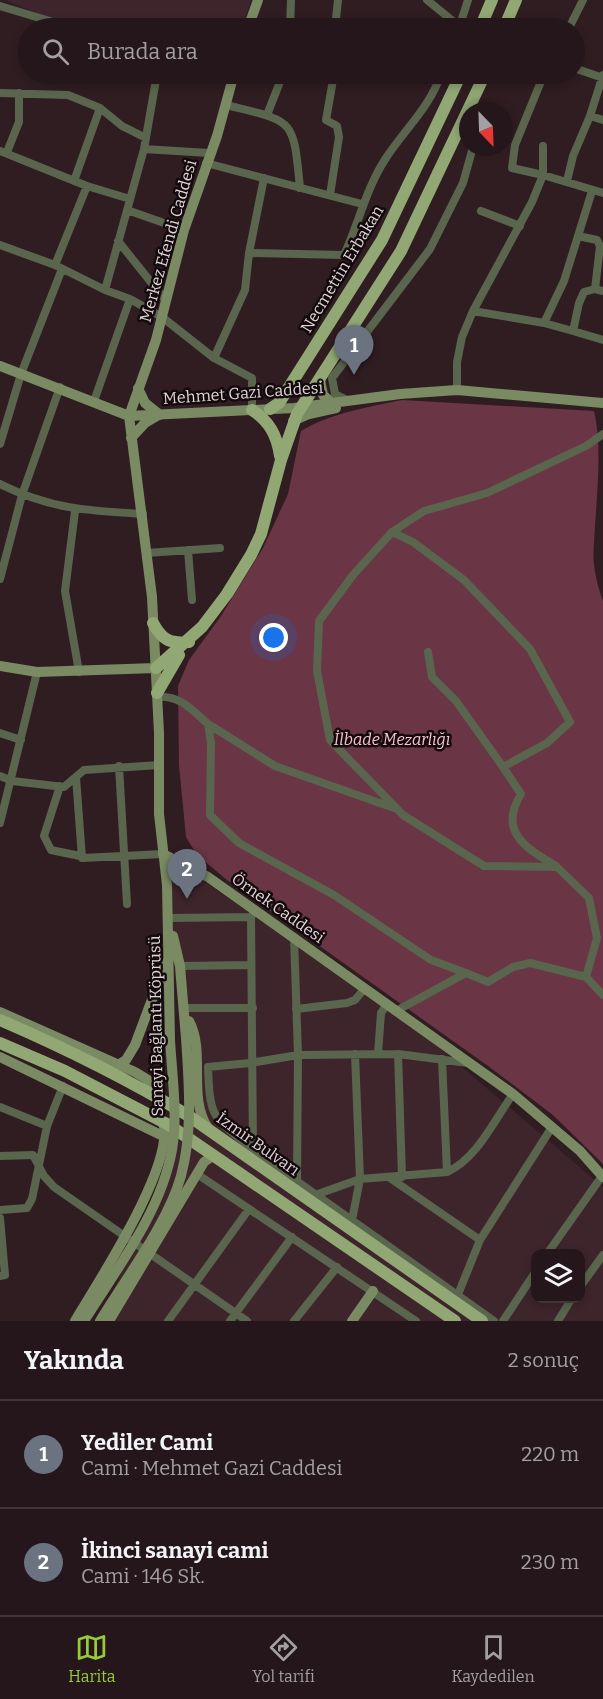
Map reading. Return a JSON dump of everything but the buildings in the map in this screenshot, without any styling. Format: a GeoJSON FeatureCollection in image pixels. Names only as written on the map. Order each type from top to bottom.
{"type":"FeatureCollection","features":[{"type":"Feature","properties":{"kind":"main road"},"geometry":{"type":"LineString","coordinates":[[252,18],[258,0]]}},
{"type":"Feature","properties":{"kind":"main road"},"geometry":{"type":"LineString","coordinates":[[484,18],[492,0]]}},
{"type":"Feature","properties":{"kind":"main road"},"geometry":{"type":"LineString","coordinates":[[508,18],[516,0]]}},
{"type":"Feature","properties":{"kind":"main road","name":"Merkez Efendi Caddesi"},"geometry":{"type":"LineString","coordinates":[[129,416],[162,317],[184,230],[226,105],[231,84]]}},
{"type":"Feature","properties":{"kind":"main road","name":"Necmettin Erbakan"},"geometry":{"type":"LineString","coordinates":[[270,409],[279,403],[382,240],[456,84]]}},
{"type":"Feature","properties":{"kind":"main road"},"geometry":{"type":"LineString","coordinates":[[157,695],[189,642],[227,594],[261,534],[293,421],[400,251],[480,84]]}},
{"type":"Feature","properties":{"kind":"main road"},"geometry":{"type":"LineString","coordinates":[[0,366],[60,387],[129,416],[143,514],[153,623],[159,814],[168,918]]}},
{"type":"Feature","properties":{"kind":"main road"},"geometry":{"type":"LineString","coordinates":[[320,380],[323,395],[331,402]]}},
{"type":"Feature","properties":{"kind":"main road"},"geometry":{"type":"LineString","coordinates":[[131,438],[145,423],[160,415],[145,403],[138,388]]}},
{"type":"Feature","properties":{"kind":"main road","name":"Mehmet Gazi Caddesi"},"geometry":{"type":"LineString","coordinates":[[293,421],[309,414],[359,400],[400,394],[457,390],[603,403]]}},
{"type":"Feature","properties":{"kind":"main road","name":"Mehmet Gazi Caddesi"},"geometry":{"type":"LineString","coordinates":[[129,416],[301,407],[359,400]]}},
{"type":"Feature","properties":{"kind":"main road"},"geometry":{"type":"LineString","coordinates":[[252,410],[269,425],[276,437],[281,460]]}},
{"type":"Feature","properties":{"kind":"main road"},"geometry":{"type":"LineString","coordinates":[[153,623],[165,640],[170,643],[189,642]]}},
{"type":"Feature","properties":{"kind":"main road"},"geometry":{"type":"LineString","coordinates":[[0,666],[37,672],[156,669],[189,642]]}},
{"type":"Feature","properties":{"kind":"main road","name":"Örnek Caddesi"},"geometry":{"type":"LineString","coordinates":[[163,854],[208,877],[253,914],[294,937],[513,1094],[580,1151],[602,1176]]}},
{"type":"Feature","properties":{"kind":"main road","name":"Sanayi Bağlantı Köprüsü"},"geometry":{"type":"LineString","coordinates":[[84,1321],[146,1218],[168,1167],[173,1125],[168,918]]}},
{"type":"Feature","properties":{"kind":"main road","name":"Sanayi Bağlantı Köprüsü"},"geometry":{"type":"LineString","coordinates":[[100,1321],[171,1203],[186,1154],[189,1119],[185,1011],[180,966],[168,918]]}},
{"type":"Feature","properties":{"kind":"main road"},"geometry":{"type":"LineString","coordinates":[[0,1012],[114,1068],[126,1060],[135,1046],[169,956]]}},
{"type":"Feature","properties":{"kind":"main road"},"geometry":{"type":"LineString","coordinates":[[185,1011],[194,1034],[200,1110],[208,1128]]}},
{"type":"Feature","properties":{"kind":"main road","name":"İzmir Bulvarı"},"geometry":{"type":"LineString","coordinates":[[0,1020],[114,1068],[208,1128],[482,1321]]}},
{"type":"Feature","properties":{"kind":"main road","name":"İzmir Bulvarı"},"geometry":{"type":"LineString","coordinates":[[0,1043],[65,1071],[163,1122],[455,1321]]}},
{"type":"Feature","properties":{"kind":"main road"},"geometry":{"type":"LineString","coordinates":[[0,1057],[165,1137]]}},
{"type":"Feature","properties":{"kind":"main road"},"geometry":{"type":"LineString","coordinates":[[75,1321],[124,1237],[150,1186],[165,1137],[163,1122]]}},
{"type":"Feature","properties":{"kind":"main road"},"geometry":{"type":"LineString","coordinates":[[109,1321],[206,1159],[214,1155]]}},
{"type":"Feature","properties":{"kind":"main road"},"geometry":{"type":"LineString","coordinates":[[352,1321],[373,1291]]}},
{"type":"Feature","properties":{"kind":"street"},"geometry":{"type":"LineString","coordinates":[[290,18],[291,0]]}},
{"type":"Feature","properties":{"kind":"street"},"geometry":{"type":"LineString","coordinates":[[336,18],[339,0]]}},
{"type":"Feature","properties":{"kind":"street"},"geometry":{"type":"LineString","coordinates":[[427,0],[448,18]]}},
{"type":"Feature","properties":{"kind":"street"},"geometry":{"type":"LineString","coordinates":[[462,18],[468,0]]}},
{"type":"Feature","properties":{"kind":"street"},"geometry":{"type":"LineString","coordinates":[[574,18],[583,0]]}},
{"type":"Feature","properties":{"kind":"street"},"geometry":{"type":"LineString","coordinates":[[0,6],[40,18]]}},
{"type":"Feature","properties":{"kind":"street"},"geometry":{"type":"LineString","coordinates":[[567,180],[573,156],[590,116],[602,77],[585,72]]}},
{"type":"Feature","properties":{"kind":"street"},"geometry":{"type":"LineString","coordinates":[[105,290],[144,149],[155,84]]}},
{"type":"Feature","properties":{"kind":"street"},"geometry":{"type":"LineString","coordinates":[[267,115],[279,84]]}},
{"type":"Feature","properties":{"kind":"street"},"geometry":{"type":"LineString","coordinates":[[330,195],[339,137],[337,126],[326,120],[332,84]]}},
{"type":"Feature","properties":{"kind":"street"},"geometry":{"type":"LineString","coordinates":[[249,253],[344,255],[362,204],[386,158],[422,112],[437,84]]}},
{"type":"Feature","properties":{"kind":"street"},"geometry":{"type":"LineString","coordinates":[[540,84],[515,145],[512,168],[567,180],[592,191],[603,193]]}},
{"type":"Feature","properties":{"kind":"street"},"geometry":{"type":"LineString","coordinates":[[0,93],[68,96],[100,108],[122,126],[146,138]]}},
{"type":"Feature","properties":{"kind":"street"},"geometry":{"type":"LineString","coordinates":[[19,93],[19,122],[3,152],[87,186],[130,199]]}},
{"type":"Feature","properties":{"kind":"street"},"geometry":{"type":"LineString","coordinates":[[476,93],[476,102]]}},
{"type":"Feature","properties":{"kind":"street"},"geometry":{"type":"LineString","coordinates":[[226,105],[267,115],[289,126],[295,140],[300,188]]}},
{"type":"Feature","properties":{"kind":"street"},"geometry":{"type":"LineString","coordinates":[[74,181],[100,108]]}},
{"type":"Feature","properties":{"kind":"street"},"geometry":{"type":"LineString","coordinates":[[590,116],[603,120]]}},
{"type":"Feature","properties":{"kind":"street"},"geometry":{"type":"LineString","coordinates":[[457,390],[457,362],[462,338],[473,311],[520,226],[543,175],[543,146]]}},
{"type":"Feature","properties":{"kind":"street"},"geometry":{"type":"LineString","coordinates":[[144,149],[208,158],[264,178],[362,204]]}},
{"type":"Feature","properties":{"kind":"street"},"geometry":{"type":"LineString","coordinates":[[347,400],[335,394],[332,378],[430,249],[463,183],[470,156]]}},
{"type":"Feature","properties":{"kind":"street"},"geometry":{"type":"LineString","coordinates":[[214,358],[245,290],[249,253],[264,178]]}},
{"type":"Feature","properties":{"kind":"street"},"geometry":{"type":"LineString","coordinates":[[0,444],[21,374],[87,186]]}},
{"type":"Feature","properties":{"kind":"street"},"geometry":{"type":"LineString","coordinates":[[544,323],[564,281],[592,191]]}},
{"type":"Feature","properties":{"kind":"street"},"geometry":{"type":"LineString","coordinates":[[127,210],[184,230]]}},
{"type":"Feature","properties":{"kind":"street"},"geometry":{"type":"LineString","coordinates":[[481,211],[520,226]]}},
{"type":"Feature","properties":{"kind":"street"},"geometry":{"type":"LineString","coordinates":[[573,332],[579,303],[584,292],[599,290],[600,246],[597,240],[578,236]]}},
{"type":"Feature","properties":{"kind":"street"},"geometry":{"type":"LineString","coordinates":[[118,241],[166,301]]}},
{"type":"Feature","properties":{"kind":"street"},"geometry":{"type":"LineString","coordinates":[[0,245],[59,267],[105,290],[130,299],[162,317],[214,358],[252,378],[252,410]]}},
{"type":"Feature","properties":{"kind":"street"},"geometry":{"type":"LineString","coordinates":[[94,401],[130,299]]}},
{"type":"Feature","properties":{"kind":"street"},"geometry":{"type":"LineString","coordinates":[[473,311],[544,323],[603,340]]}},
{"type":"Feature","properties":{"kind":"street"},"geometry":{"type":"LineString","coordinates":[[0,577],[22,495],[60,387]]}},
{"type":"Feature","properties":{"kind":"street"},"geometry":{"type":"LineString","coordinates":[[557,867],[484,866],[397,809],[330,740],[317,671],[319,621],[353,575],[392,532],[424,512],[487,493],[586,446],[603,434]]}},
{"type":"Feature","properties":{"kind":"street"},"geometry":{"type":"LineString","coordinates":[[0,484],[22,495],[75,510],[143,514]]}},
{"type":"Feature","properties":{"kind":"street"},"geometry":{"type":"LineString","coordinates":[[75,510],[65,591],[79,672]]}},
{"type":"Feature","properties":{"kind":"street"},"geometry":{"type":"LineString","coordinates":[[392,532],[413,542],[464,580],[530,649],[570,722],[547,743],[503,767]]}},
{"type":"Feature","properties":{"kind":"street"},"geometry":{"type":"LineString","coordinates":[[147,553],[220,548]]}},
{"type":"Feature","properties":{"kind":"street"},"geometry":{"type":"LineString","coordinates":[[188,550],[192,600]]}},
{"type":"Feature","properties":{"kind":"street"},"geometry":{"type":"LineString","coordinates":[[428,652],[432,677],[456,701],[521,794],[514,807],[512,825],[527,849],[557,867],[589,898],[597,938],[586,977]]}},
{"type":"Feature","properties":{"kind":"street"},"geometry":{"type":"LineString","coordinates":[[0,823],[37,672]]}},
{"type":"Feature","properties":{"kind":"street"},"geometry":{"type":"LineString","coordinates":[[157,695],[180,700],[208,724],[275,766],[397,809]]}},
{"type":"Feature","properties":{"kind":"street"},"geometry":{"type":"LineString","coordinates":[[208,724],[211,743],[210,815],[238,843],[334,895],[431,960],[488,982],[513,967],[530,963],[586,977],[603,994]]}},
{"type":"Feature","properties":{"kind":"street"},"geometry":{"type":"LineString","coordinates":[[0,733],[21,740]]}},
{"type":"Feature","properties":{"kind":"street"},"geometry":{"type":"LineString","coordinates":[[0,776],[12,781],[64,787],[84,770],[159,765]]}},
{"type":"Feature","properties":{"kind":"street"},"geometry":{"type":"LineString","coordinates":[[119,766],[127,904]]}},
{"type":"Feature","properties":{"kind":"street"},"geometry":{"type":"LineString","coordinates":[[76,777],[83,858]]}},
{"type":"Feature","properties":{"kind":"street"},"geometry":{"type":"LineString","coordinates":[[60,786],[44,836],[51,850],[83,858],[163,854]]}},
{"type":"Feature","properties":{"kind":"street"},"geometry":{"type":"LineString","coordinates":[[168,918],[253,914],[250,965],[252,1008],[250,1063],[254,1150]]}},
{"type":"Feature","properties":{"kind":"street"},"geometry":{"type":"LineString","coordinates":[[294,937],[298,1054],[297,1179]]}},
{"type":"Feature","properties":{"kind":"street"},"geometry":{"type":"LineString","coordinates":[[180,966],[250,965]]}},
{"type":"Feature","properties":{"kind":"street"},"geometry":{"type":"LineString","coordinates":[[378,1054],[381,1013],[466,973]]}},
{"type":"Feature","properties":{"kind":"street"},"geometry":{"type":"LineString","coordinates":[[296,1009],[348,1003],[355,1000],[365,988]]}},
{"type":"Feature","properties":{"kind":"street"},"geometry":{"type":"LineString","coordinates":[[185,1011],[252,1008]]}},
{"type":"Feature","properties":{"kind":"street"},"geometry":{"type":"LineString","coordinates":[[196,1067],[250,1063],[298,1054],[398,1054],[470,1063]]}},
{"type":"Feature","properties":{"kind":"street"},"geometry":{"type":"LineString","coordinates":[[352,1220],[360,1179],[355,1054]]}},
{"type":"Feature","properties":{"kind":"street"},"geometry":{"type":"LineString","coordinates":[[398,1054],[402,1177]]}},
{"type":"Feature","properties":{"kind":"street"},"geometry":{"type":"LineString","coordinates":[[442,1059],[447,1172]]}},
{"type":"Feature","properties":{"kind":"street"},"geometry":{"type":"LineString","coordinates":[[208,1066],[210,1106],[216,1119],[254,1150],[318,1194],[457,1297],[494,1321]]}},
{"type":"Feature","properties":{"kind":"street"},"geometry":{"type":"LineString","coordinates":[[0,1210],[27,1208],[36,1188],[47,1126],[63,1086]]}},
{"type":"Feature","properties":{"kind":"street"},"geometry":{"type":"LineString","coordinates":[[318,1194],[360,1179],[447,1172],[465,1160],[513,1094]]}},
{"type":"Feature","properties":{"kind":"street"},"geometry":{"type":"LineString","coordinates":[[0,1107],[47,1126]]}},
{"type":"Feature","properties":{"kind":"street"},"geometry":{"type":"LineString","coordinates":[[457,1297],[480,1240],[552,1127]]}},
{"type":"Feature","properties":{"kind":"street"},"geometry":{"type":"LineString","coordinates":[[0,1156],[33,1155],[44,1176],[54,1187],[247,1321]]}},
{"type":"Feature","properties":{"kind":"street"},"geometry":{"type":"LineString","coordinates":[[197,1174],[416,1321]]}},
{"type":"Feature","properties":{"kind":"street"},"geometry":{"type":"LineString","coordinates":[[551,1249],[602,1176]]}},
{"type":"Feature","properties":{"kind":"street"},"geometry":{"type":"LineString","coordinates":[[390,1177],[435,1211],[480,1240]]}},
{"type":"Feature","properties":{"kind":"street"},"geometry":{"type":"LineString","coordinates":[[168,1321],[192,1284],[249,1209]]}},
{"type":"Feature","properties":{"kind":"street"},"geometry":{"type":"LineString","coordinates":[[0,1218],[5,1275],[0,1276]]}},
{"type":"Feature","properties":{"kind":"street"},"geometry":{"type":"LineString","coordinates":[[230,1321],[292,1237]]}},
{"type":"Feature","properties":{"kind":"street"},"geometry":{"type":"LineString","coordinates":[[585,1280],[603,1255]]}},
{"type":"Feature","properties":{"kind":"street"},"geometry":{"type":"LineString","coordinates":[[294,1321],[337,1267]]}},
{"type":"Feature","properties":{"kind":"street"},"geometry":{"type":"LineString","coordinates":[[502,1321],[531,1278]]}},
{"type":"Feature","properties":{"kind":"street"},"geometry":{"type":"LineString","coordinates":[[558,1321],[569,1303]]}},
{"type":"Feature","properties":{"kind":"shaded area"},"geometry":{"type":"Polygon","coordinates":[[[5,0],[251,0],[245,18],[49,18],[5,0]]]}},
{"type":"Feature","properties":{"kind":"shaded area"},"geometry":{"type":"Polygon","coordinates":[[[163,854],[396,1011],[603,1187],[603,1321],[100,1321],[189,1119],[163,854]]]}},
{"type":"Feature","properties":{"kind":"green space","name":"İlbade Mezarlığı"},"geometry":{"type":"Polygon","coordinates":[[[402,400],[594,411],[598,441],[598,476],[594,558],[603,601],[603,1164],[553,1115],[227,880],[197,855],[186,837],[179,765],[178,686],[189,660],[221,616],[263,548],[288,494],[301,431],[337,415],[402,400]]]}},
{"type":"Feature","properties":{"kind":"place","name":"Yediler Cami"},"geometry":{"type":"Point","coordinates":[354,375]}},
{"type":"Feature","properties":{"kind":"place","name":"İkinci sanayi cami"},"geometry":{"type":"Point","coordinates":[187,899]}}]}
